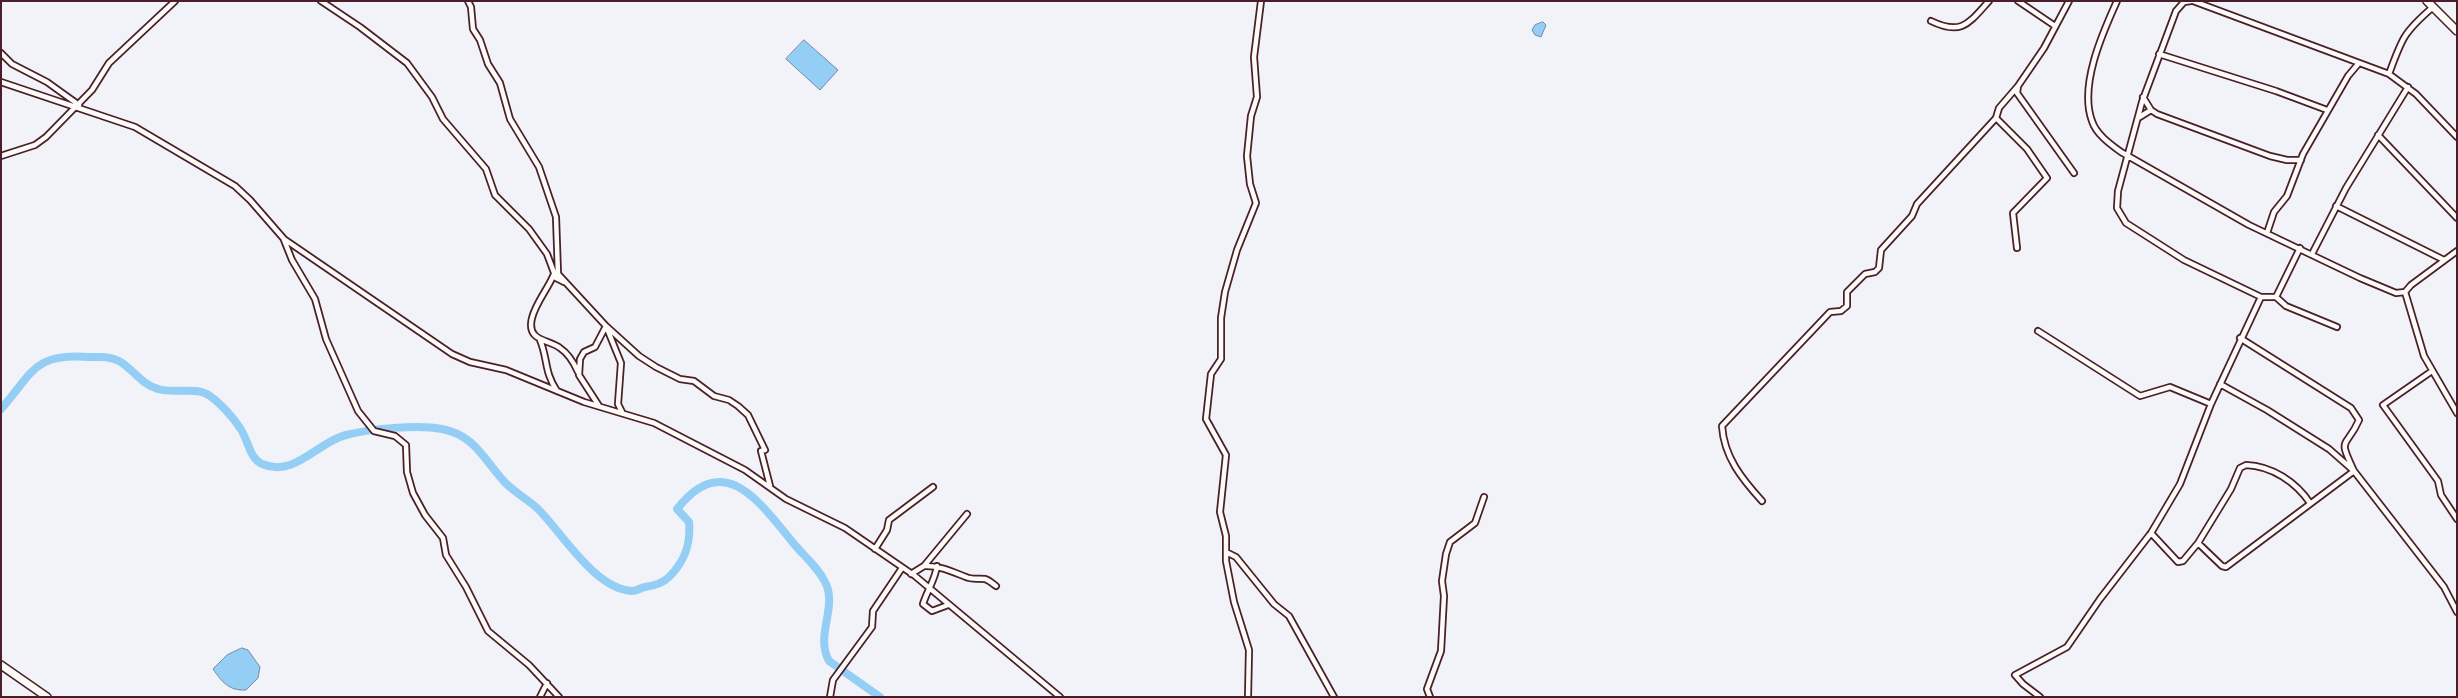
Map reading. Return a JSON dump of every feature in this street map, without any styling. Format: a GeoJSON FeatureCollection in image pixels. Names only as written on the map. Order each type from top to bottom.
{"type":"FeatureCollection","features":[{"type":"Feature","properties":{"kind":"street"},"geometry":{"type":"LineString","coordinates":[[1,156],[40,142],[92,90],[109,63],[175,1]]}},
{"type":"Feature","properties":{"kind":"street"},"geometry":{"type":"LineString","coordinates":[[320,1],[360,27],[408,63],[432,97],[443,119],[486,169],[494,195],[529,229],[553,268],[556,278],[565,282]]}},
{"type":"Feature","properties":{"kind":"street"},"geometry":{"type":"LineString","coordinates":[[468,1],[471,7],[473,29],[480,40],[488,64],[500,83],[510,119],[539,167],[557,220],[558,274],[606,326],[639,356],[656,367],[680,378],[694,381],[714,396],[729,400],[748,415],[765,450],[761,451],[770,486]]}},
{"type":"Feature","properties":{"kind":"street"},"geometry":{"type":"LineString","coordinates":[[1248,697],[1249,650],[1234,602],[1226,561],[1226,536],[1220,512],[1226,455],[1206,419],[1206,405],[1210,374],[1221,359],[1221,318],[1225,292],[1237,250],[1256,203],[1250,184],[1247,156],[1251,116],[1257,97],[1254,57],[1261,1]]}},
{"type":"Feature","properties":{"kind":"street"},"geometry":{"type":"LineString","coordinates":[[1931,21],[1953,28],[1962,27],[1972,21],[1990,1]]}},
{"type":"Feature","properties":{"kind":"street"},"geometry":{"type":"LineString","coordinates":[[2018,1],[2055,26]]}},
{"type":"Feature","properties":{"kind":"street"},"geometry":{"type":"LineString","coordinates":[[1762,501],[1737,471],[1723,440],[1722,426],[1830,312],[1841,311],[1847,306],[1847,292],[1865,274],[1875,272],[1879,268],[1881,250],[1907,222],[1918,204],[1996,118],[1999,108],[2030,70],[2069,1]]}},
{"type":"Feature","properties":{"kind":"street"},"geometry":{"type":"LineString","coordinates":[[2117,1],[2098,51],[2087,94],[2092,123],[2105,140],[2127,155],[2249,225],[2396,293],[2405,292],[2444,260],[2457,252]]}},
{"type":"Feature","properties":{"kind":"street"},"geometry":{"type":"LineString","coordinates":[[2337,327],[2286,306],[2276,297],[2261,297],[2184,260],[2121,218],[2117,208],[2118,191],[2136,119],[2176,11],[2183,1],[2192,1],[2389,74],[2408,87],[2457,137]]}},
{"type":"Feature","properties":{"kind":"street"},"geometry":{"type":"LineString","coordinates":[[2426,1],[2457,31]]}},
{"type":"Feature","properties":{"kind":"street"},"geometry":{"type":"LineString","coordinates":[[2389,74],[2402,39],[2410,26],[2433,7]]}},
{"type":"Feature","properties":{"kind":"street"},"geometry":{"type":"LineString","coordinates":[[1,53],[12,64],[47,82],[77,105]]}},
{"type":"Feature","properties":{"kind":"street"},"geometry":{"type":"LineString","coordinates":[[2159,54],[2276,91],[2328,110]]}},
{"type":"Feature","properties":{"kind":"street"},"geometry":{"type":"LineString","coordinates":[[2267,233],[2274,212],[2286,196],[2301,160],[2328,110],[2359,63]]}},
{"type":"Feature","properties":{"kind":"street"},"geometry":{"type":"LineString","coordinates":[[1,82],[77,105],[135,127],[237,188],[284,239],[452,354],[470,362],[506,370],[557,392],[622,412],[671,430],[745,470],[770,486],[786,499],[846,528],[911,574],[1060,697]]}},
{"type":"Feature","properties":{"kind":"street"},"geometry":{"type":"LineString","coordinates":[[2018,86],[2017,93],[2074,172]]}},
{"type":"Feature","properties":{"kind":"street"},"geometry":{"type":"LineString","coordinates":[[2312,254],[2336,206],[2408,87]]}},
{"type":"Feature","properties":{"kind":"street"},"geometry":{"type":"LineString","coordinates":[[2144,97],[2152,110],[2234,144],[2287,160],[2301,160]]}},
{"type":"Feature","properties":{"kind":"street"},"geometry":{"type":"LineString","coordinates":[[2136,119],[2141,114],[2152,110]]}},
{"type":"Feature","properties":{"kind":"street"},"geometry":{"type":"LineString","coordinates":[[1996,118],[2027,149],[2047,178],[2013,213],[2018,248]]}},
{"type":"Feature","properties":{"kind":"street"},"geometry":{"type":"LineString","coordinates":[[2378,135],[2457,218]]}},
{"type":"Feature","properties":{"kind":"street"},"geometry":{"type":"LineString","coordinates":[[2336,206],[2444,260]]}},
{"type":"Feature","properties":{"kind":"street"},"geometry":{"type":"LineString","coordinates":[[284,239],[292,260],[313,294],[326,339],[358,411],[374,431],[395,436],[406,446],[407,472],[413,493],[425,515],[444,538],[446,555],[466,587],[485,627],[499,643],[529,665],[559,697]]}},
{"type":"Feature","properties":{"kind":"street"},"geometry":{"type":"LineString","coordinates":[[2276,297],[2300,248]]}},
{"type":"Feature","properties":{"kind":"street"},"geometry":{"type":"LineString","coordinates":[[553,268],[557,263]]}},
{"type":"Feature","properties":{"kind":"street"},"geometry":{"type":"LineString","coordinates":[[554,274],[532,320],[534,332],[540,340],[546,354],[545,365],[547,374],[557,392]]}},
{"type":"Feature","properties":{"kind":"street"},"geometry":{"type":"LineString","coordinates":[[2405,292],[2424,356],[2457,413]]}},
{"type":"Feature","properties":{"kind":"street"},"geometry":{"type":"LineString","coordinates":[[2040,697],[2023,684],[2015,675],[2067,647],[2100,599],[2151,533],[2180,484],[2211,404],[2240,338],[2261,297]]}},
{"type":"Feature","properties":{"kind":"street"},"geometry":{"type":"LineString","coordinates":[[579,375],[580,359],[584,352],[595,347],[606,326]]}},
{"type":"Feature","properties":{"kind":"street"},"geometry":{"type":"LineString","coordinates":[[606,326],[621,363],[618,404],[622,412]]}},
{"type":"Feature","properties":{"kind":"street"},"geometry":{"type":"LineString","coordinates":[[2038,330],[2140,396],[2170,387],[2211,404]]}},
{"type":"Feature","properties":{"kind":"street"},"geometry":{"type":"LineString","coordinates":[[2240,338],[2351,408],[2359,420],[2345,441],[2343,448],[2354,471],[2444,587],[2457,612]]}},
{"type":"Feature","properties":{"kind":"street"},"geometry":{"type":"LineString","coordinates":[[540,340],[559,347],[574,363],[579,375],[599,406]]}},
{"type":"Feature","properties":{"kind":"street"},"geometry":{"type":"LineString","coordinates":[[2432,371],[2383,405],[2438,481],[2441,495],[2457,519]]}},
{"type":"Feature","properties":{"kind":"street"},"geometry":{"type":"LineString","coordinates":[[2220,384],[2268,410],[2317,441],[2354,471]]}},
{"type":"Feature","properties":{"kind":"street"},"geometry":{"type":"LineString","coordinates":[[2151,533],[2178,562],[2183,561],[2198,543],[2231,489],[2240,468],[2246,465],[2284,476],[2301,490],[2310,503]]}},
{"type":"Feature","properties":{"kind":"street"},"geometry":{"type":"LineString","coordinates":[[2198,543],[2222,566],[2226,567],[2354,471]]}},
{"type":"Feature","properties":{"kind":"street"},"geometry":{"type":"LineString","coordinates":[[875,549],[887,530],[889,520],[933,487]]}},
{"type":"Feature","properties":{"kind":"street"},"geometry":{"type":"LineString","coordinates":[[1430,697],[1427,689],[1441,651],[1444,596],[1442,581],[1446,554],[1450,542],[1475,523],[1484,497]]}},
{"type":"Feature","properties":{"kind":"street"},"geometry":{"type":"LineString","coordinates":[[911,574],[924,566],[967,514]]}},
{"type":"Feature","properties":{"kind":"street"},"geometry":{"type":"LineString","coordinates":[[1226,552],[1236,557],[1274,604],[1289,616],[1334,697]]}},
{"type":"Feature","properties":{"kind":"street"},"geometry":{"type":"LineString","coordinates":[[924,566],[937,566],[950,572],[960,573],[966,577],[986,579],[996,586]]}},
{"type":"Feature","properties":{"kind":"street"},"geometry":{"type":"LineString","coordinates":[[937,566],[930,585],[931,590],[924,604],[926,608],[932,611],[948,605]]}},
{"type":"Feature","properties":{"kind":"street"},"geometry":{"type":"LineString","coordinates":[[830,697],[833,680],[872,627],[873,611],[902,568]]}},
{"type":"Feature","properties":{"kind":"street"},"geometry":{"type":"LineString","coordinates":[[1,665],[47,697]]}},
{"type":"Feature","properties":{"kind":"street"},"geometry":{"type":"LineString","coordinates":[[540,697],[547,683]]}},
{"type":"Feature","properties":{"kind":"water"},"geometry":{"type":"Polygon","coordinates":[[[1543,22],[1546,25],[1541,37],[1535,35],[1532,30],[1535,25],[1543,22]]]}},
{"type":"Feature","properties":{"kind":"water"},"geometry":{"type":"Polygon","coordinates":[[[804,40],[838,70],[820,90],[786,59],[804,40]]]}},
{"type":"Feature","properties":{"kind":"water"},"geometry":{"type":"Polygon","coordinates":[[[242,648],[248,650],[260,667],[258,678],[246,690],[235,689],[226,685],[213,669],[227,655],[242,648]]]}},
{"type":"Feature","properties":{"kind":"waterway"},"geometry":{"type":"LineString","coordinates":[[1,409],[28,376],[45,362],[56,358],[104,357],[111,358],[124,364],[152,387],[170,391],[198,391],[210,396],[222,406],[243,432],[254,457],[262,464],[274,467],[295,463],[335,439],[356,433],[380,429],[421,427],[442,429],[453,432],[469,441],[482,454],[505,483],[538,509],[580,559],[593,571],[605,581],[618,588],[632,591],[661,583],[675,571],[686,552],[689,538],[689,522],[677,509],[694,492],[710,483],[725,482],[739,487],[752,497],[778,524],[819,572],[829,593],[824,642],[825,651],[829,661],[880,697]]}}]}
